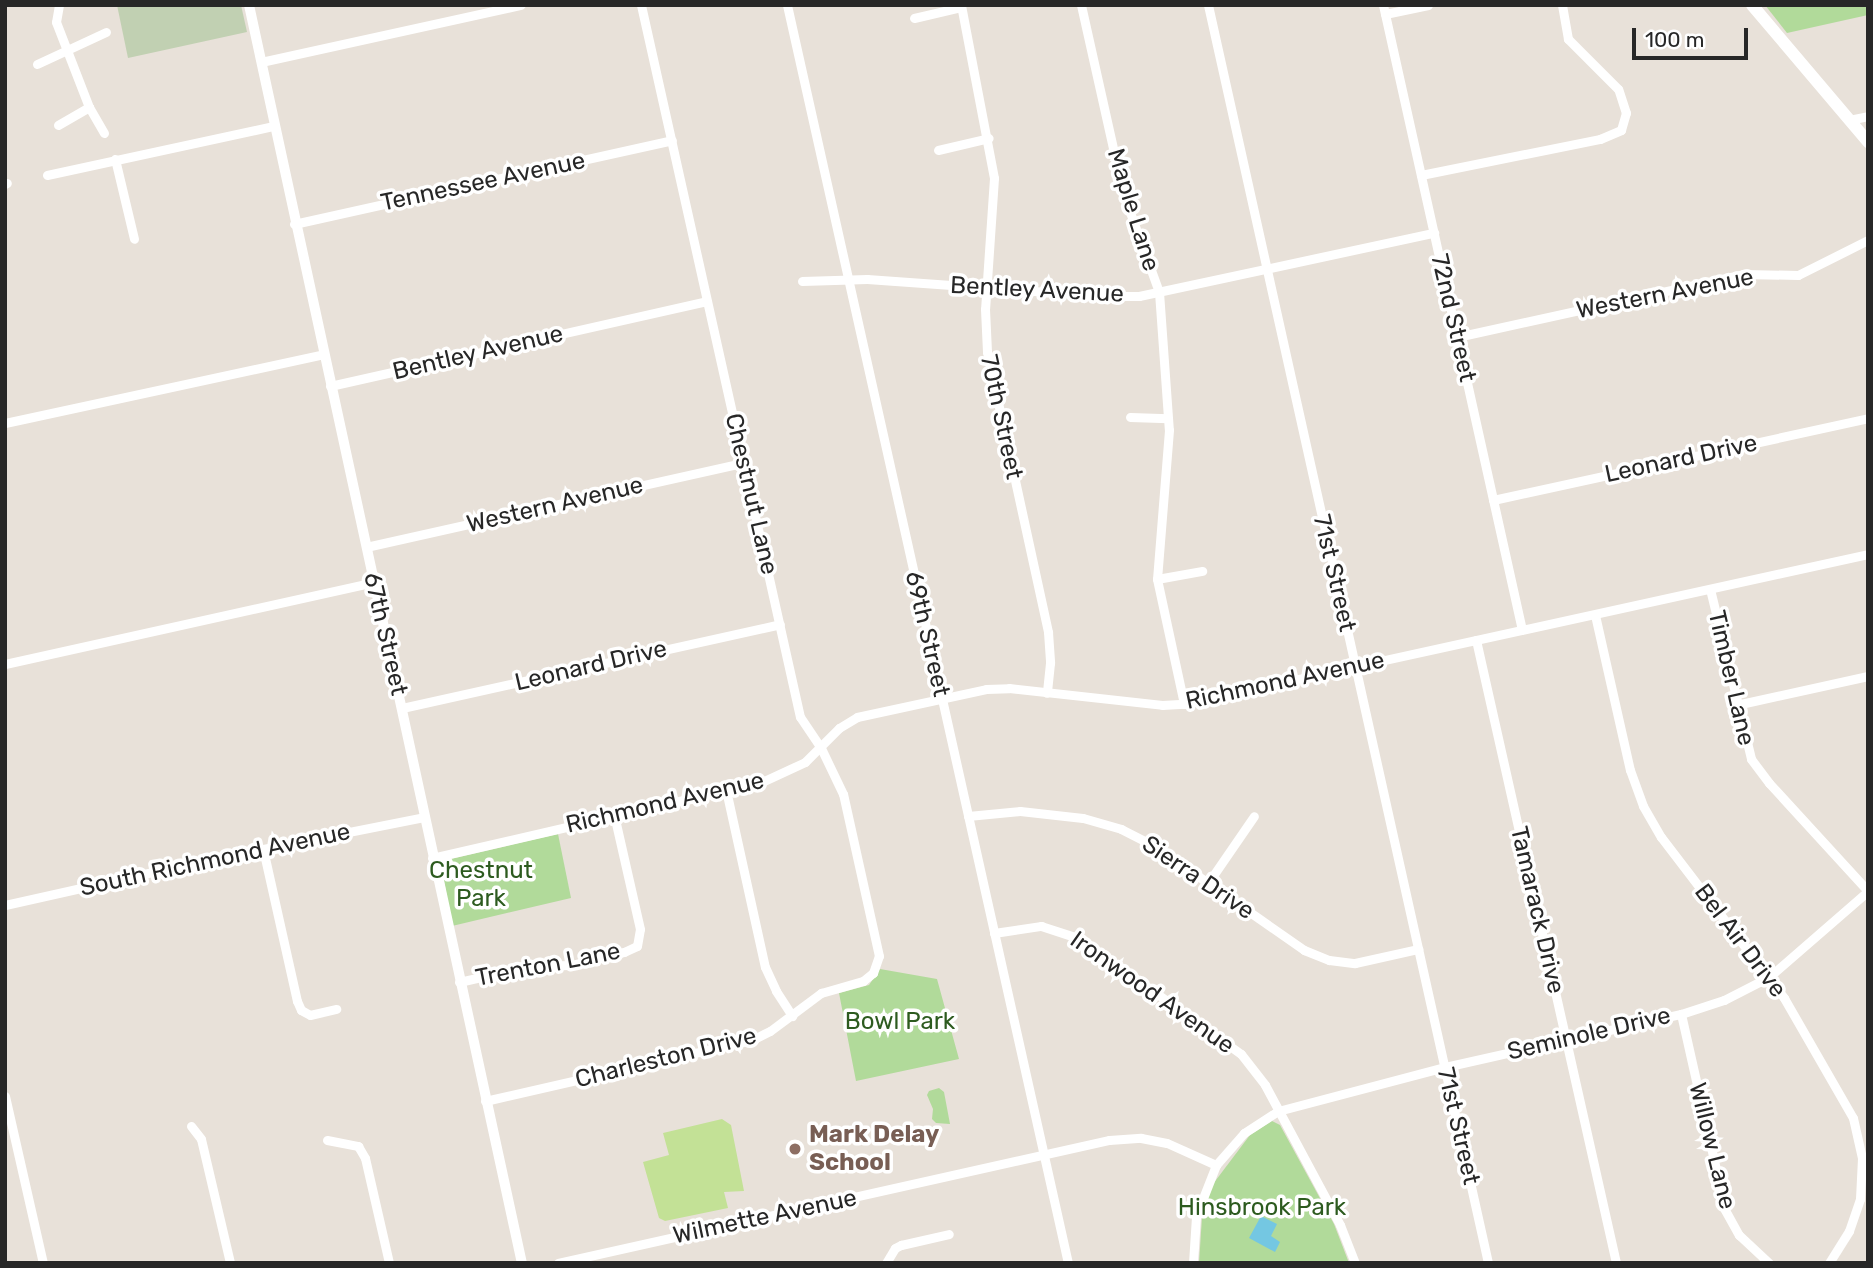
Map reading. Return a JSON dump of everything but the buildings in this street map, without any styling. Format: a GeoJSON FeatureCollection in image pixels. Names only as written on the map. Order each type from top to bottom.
{"type":"FeatureCollection","features":[{"type":"Feature","properties":{"kind":"main road"},"geometry":{"type":"LineString","coordinates":[[1752,5],[1868,142]]}},
{"type":"Feature","properties":{"kind":"street"},"geometry":{"type":"LineString","coordinates":[[59,5],[56,22],[89,107],[104,133]]}},
{"type":"Feature","properties":{"kind":"street","name":"67th Street"},"geometry":{"type":"LineString","coordinates":[[249,5],[294,224],[522,1263]]}},
{"type":"Feature","properties":{"kind":"street"},"geometry":{"type":"LineString","coordinates":[[261,62],[521,5]]}},
{"type":"Feature","properties":{"kind":"street","name":"Chestnut Lane"},"geometry":{"type":"LineString","coordinates":[[641,5],[802,721],[821,748],[845,803],[878,951],[873,973]]}},
{"type":"Feature","properties":{"kind":"street","name":"69th Street"},"geometry":{"type":"LineString","coordinates":[[787,5],[1068,1263]]}},
{"type":"Feature","properties":{"kind":"street","name":"Maple Lane"},"geometry":{"type":"LineString","coordinates":[[1082,5],[1123,193],[1159,292],[1168,418],[1157,579],[1184,704]]}},
{"type":"Feature","properties":{"kind":"street","name":"71st Street"},"geometry":{"type":"LineString","coordinates":[[1208,5],[1488,1263]]}},
{"type":"Feature","properties":{"kind":"street"},"geometry":{"type":"LineString","coordinates":[[1384,10],[1428,5]]}},
{"type":"Feature","properties":{"kind":"street"},"geometry":{"type":"LineString","coordinates":[[1421,175],[1600,139],[1621,130],[1626,113],[1618,89],[1568,39],[1562,5]]}},
{"type":"Feature","properties":{"kind":"street","name":"70th Street"},"geometry":{"type":"LineString","coordinates":[[914,18],[961,6],[989,138],[994,185],[985,335],[989,366],[1050,642],[1047,693]]}},
{"type":"Feature","properties":{"kind":"street","name":"72nd Street"},"geometry":{"type":"LineString","coordinates":[[1384,10],[1522,630]]}},
{"type":"Feature","properties":{"kind":"street"},"geometry":{"type":"LineString","coordinates":[[37,64],[66,48],[106,32]]}},
{"type":"Feature","properties":{"kind":"street"},"geometry":{"type":"LineString","coordinates":[[58,125],[89,107]]}},
{"type":"Feature","properties":{"kind":"street"},"geometry":{"type":"LineString","coordinates":[[1849,120],[1868,116]]}},
{"type":"Feature","properties":{"kind":"street"},"geometry":{"type":"LineString","coordinates":[[47,175],[274,126]]}},
{"type":"Feature","properties":{"kind":"street"},"geometry":{"type":"LineString","coordinates":[[938,150],[989,138]]}},
{"type":"Feature","properties":{"kind":"street","name":"Tennessee Avenue"},"geometry":{"type":"LineString","coordinates":[[294,224],[671,140]]}},
{"type":"Feature","properties":{"kind":"street"},"geometry":{"type":"LineString","coordinates":[[115,159],[134,239]]}},
{"type":"Feature","properties":{"kind":"street","name":"Bentley Avenue"},"geometry":{"type":"LineString","coordinates":[[802,281],[848,278],[1105,296],[1159,292],[1434,233]]}},
{"type":"Feature","properties":{"kind":"street","name":"Western Avenue"},"geometry":{"type":"LineString","coordinates":[[1457,337],[1743,274],[1798,275],[1868,240]]}},
{"type":"Feature","properties":{"kind":"street","name":"Bentley Avenue"},"geometry":{"type":"LineString","coordinates":[[330,386],[707,302]]}},
{"type":"Feature","properties":{"kind":"street"},"geometry":{"type":"LineString","coordinates":[[5,423],[323,355]]}},
{"type":"Feature","properties":{"kind":"street"},"geometry":{"type":"LineString","coordinates":[[1130,417],[1168,418]]}},
{"type":"Feature","properties":{"kind":"street","name":"Leonard Drive"},"geometry":{"type":"LineString","coordinates":[[1493,500],[1868,418]]}},
{"type":"Feature","properties":{"kind":"street","name":"Western Avenue"},"geometry":{"type":"LineString","coordinates":[[366,547],[743,463]]}},
{"type":"Feature","properties":{"kind":"street","name":"Richmond Avenue"},"geometry":{"type":"LineString","coordinates":[[432,858],[778,776],[806,762],[839,728],[857,717],[942,698],[1002,688],[1162,705],[1184,704],[1868,554]]}},
{"type":"Feature","properties":{"kind":"street"},"geometry":{"type":"LineString","coordinates":[[1157,579],[1202,571]]}},
{"type":"Feature","properties":{"kind":"street"},"geometry":{"type":"LineString","coordinates":[[5,664],[374,582]]}},
{"type":"Feature","properties":{"kind":"street","name":"Timber Lane"},"geometry":{"type":"LineString","coordinates":[[1710,589],[1747,749],[1758,770],[1868,891]]}},
{"type":"Feature","properties":{"kind":"street","name":"Bel Air Drive"},"geometry":{"type":"LineString","coordinates":[[1595,615],[1630,770],[1643,806],[1661,837],[1769,977],[1846,1103],[1860,1144],[1863,1172],[1856,1212],[1829,1263]]}},
{"type":"Feature","properties":{"kind":"street","name":"Leonard Drive"},"geometry":{"type":"LineString","coordinates":[[402,708],[779,624]]}},
{"type":"Feature","properties":{"kind":"street","name":"Tamarack Drive"},"geometry":{"type":"LineString","coordinates":[[1476,640],[1616,1263]]}},
{"type":"Feature","properties":{"kind":"street"},"geometry":{"type":"LineString","coordinates":[[1736,705],[1868,676]]}},
{"type":"Feature","properties":{"kind":"street"},"geometry":{"type":"LineString","coordinates":[[726,790],[765,967],[792,1016]]}},
{"type":"Feature","properties":{"kind":"street","name":"Sierra Drive"},"geometry":{"type":"LineString","coordinates":[[968,816],[1020,811],[1105,823],[1155,846],[1304,950],[1329,960],[1355,962],[1418,949]]}},
{"type":"Feature","properties":{"kind":"street","name":"Trenton Lane"},"geometry":{"type":"LineString","coordinates":[[459,982],[530,965],[571,964],[624,953],[637,946],[640,929],[614,815]]}},
{"type":"Feature","properties":{"kind":"street"},"geometry":{"type":"LineString","coordinates":[[1208,883],[1254,816]]}},
{"type":"Feature","properties":{"kind":"street","name":"South Richmond Avenue"},"geometry":{"type":"LineString","coordinates":[[5,905],[424,817]]}},
{"type":"Feature","properties":{"kind":"street"},"geometry":{"type":"LineString","coordinates":[[263,849],[301,1010],[310,1015],[336,1009]]}},
{"type":"Feature","properties":{"kind":"street","name":"Seminole Drive"},"geometry":{"type":"LineString","coordinates":[[1193,1263],[1196,1216],[1216,1165],[1244,1133],[1278,1111],[1445,1067],[1681,1014],[1724,1000],[1769,977],[1807,947],[1868,891]]}},
{"type":"Feature","properties":{"kind":"street","name":"Ironwood Avenue"},"geometry":{"type":"LineString","coordinates":[[994,933],[1041,926],[1079,938],[1230,1045],[1256,1073],[1278,1111],[1340,1225],[1355,1263]]}},
{"type":"Feature","properties":{"kind":"street","name":"Charleston Drive"},"geometry":{"type":"LineString","coordinates":[[485,1101],[741,1043],[761,1036],[821,993],[859,983],[873,973]]}},
{"type":"Feature","properties":{"kind":"street","name":"Willow Lane"},"geometry":{"type":"LineString","coordinates":[[1681,1014],[1725,1210],[1747,1245],[1769,1263]]}},
{"type":"Feature","properties":{"kind":"street"},"geometry":{"type":"LineString","coordinates":[[5,1096],[43,1263]]}},
{"type":"Feature","properties":{"kind":"street"},"geometry":{"type":"LineString","coordinates":[[191,1126],[201,1139],[230,1263]]}},
{"type":"Feature","properties":{"kind":"street","name":"Wilmette Avenue"},"geometry":{"type":"LineString","coordinates":[[558,1263],[1108,1140],[1141,1138],[1181,1148],[1216,1165]]}},
{"type":"Feature","properties":{"kind":"street"},"geometry":{"type":"LineString","coordinates":[[327,1140],[358,1146],[365,1157],[389,1263]]}},
{"type":"Feature","properties":{"kind":"street"},"geometry":{"type":"LineString","coordinates":[[886,1263],[895,1248],[901,1245],[949,1234]]}},
{"type":"Feature","properties":{"kind":"green space"},"geometry":{"type":"Polygon","coordinates":[[[117,5],[241,5],[247,32],[128,58],[117,5]]]}},
{"type":"Feature","properties":{"kind":"green space"},"geometry":{"type":"Polygon","coordinates":[[[1765,5],[1868,5],[1868,15],[1787,33],[1765,5]]]}},
{"type":"Feature","properties":{"kind":"green space","name":"Chestnut Park"},"geometry":{"type":"Polygon","coordinates":[[[558,834],[571,898],[452,926],[442,869],[446,860],[558,834]]]}},
{"type":"Feature","properties":{"kind":"green space","name":"Bowl Park"},"geometry":{"type":"Polygon","coordinates":[[[880,969],[937,979],[959,1059],[856,1081],[839,993],[869,985],[880,969]]]}},
{"type":"Feature","properties":{"kind":"green space"},"geometry":{"type":"Polygon","coordinates":[[[939,1088],[944,1092],[950,1124],[936,1123],[932,1119],[933,1109],[927,1095],[929,1091],[939,1088]]]}},
{"type":"Feature","properties":{"kind":"green space"},"geometry":{"type":"Polygon","coordinates":[[[722,1119],[731,1125],[744,1191],[724,1192],[728,1208],[665,1221],[659,1218],[643,1162],[669,1155],[663,1133],[722,1119]]]}},
{"type":"Feature","properties":{"kind":"green space","name":"Hinsbrook Park"},"geometry":{"type":"Polygon","coordinates":[[[1272,1121],[1280,1125],[1334,1224],[1349,1263],[1199,1263],[1202,1217],[1213,1184],[1250,1135],[1272,1121]]]}},
{"type":"Feature","properties":{"kind":"water"},"geometry":{"type":"Polygon","coordinates":[[[1261,1216],[1277,1224],[1271,1236],[1280,1242],[1275,1252],[1249,1238],[1261,1216]]]}},
{"type":"Feature","properties":{"kind":"place","name":"Mark Delay School"},"geometry":{"type":"Point","coordinates":[795,1149]}}]}
